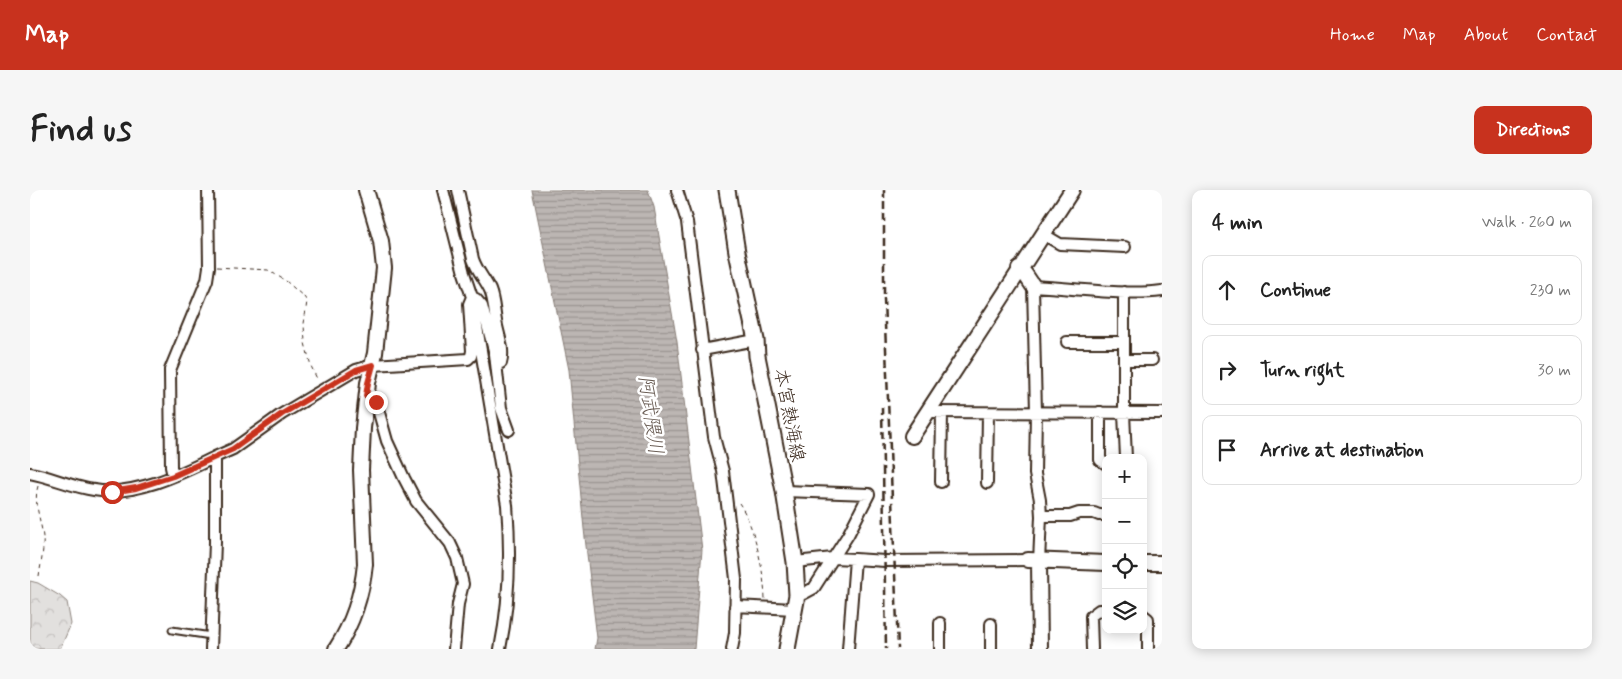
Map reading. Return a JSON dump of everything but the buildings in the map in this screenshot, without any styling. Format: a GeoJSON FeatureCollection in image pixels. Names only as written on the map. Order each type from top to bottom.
{"type":"FeatureCollection","features":[{"type":"Feature","properties":{"kind":"main road","name":"本宮熱海線"},"geometry":{"type":"LineString","coordinates":[[727,190],[737,252],[756,340],[757,356],[784,491],[795,562],[796,602],[787,649]]}},
{"type":"Feature","properties":{"kind":"street"},"geometry":{"type":"LineString","coordinates":[[173,476],[171,467],[170,370],[207,280],[209,267],[208,190]]}},
{"type":"Feature","properties":{"kind":"street"},"geometry":{"type":"LineString","coordinates":[[336,649],[354,617],[365,564],[361,470],[366,396],[373,365],[384,268],[382,241],[366,190]]}},
{"type":"Feature","properties":{"kind":"street"},"geometry":{"type":"LineString","coordinates":[[443,190],[472,298],[507,505],[509,589],[500,649]]}},
{"type":"Feature","properties":{"kind":"street"},"geometry":{"type":"LineString","coordinates":[[458,190],[473,259],[477,270],[491,292],[494,302],[502,360],[497,370]]}},
{"type":"Feature","properties":{"kind":"street"},"geometry":{"type":"LineString","coordinates":[[677,190],[687,222],[702,350],[710,390],[714,437],[723,471],[736,579],[735,633],[732,649]]}},
{"type":"Feature","properties":{"kind":"street"},"geometry":{"type":"LineString","coordinates":[[912,436],[1072,190]]}},
{"type":"Feature","properties":{"kind":"street"},"geometry":{"type":"LineString","coordinates":[[1043,234],[1060,244],[1125,247]]}},
{"type":"Feature","properties":{"kind":"street"},"geometry":{"type":"LineString","coordinates":[[1019,270],[1025,274],[1033,286],[1036,412],[1035,474],[1041,516],[1034,561],[1040,649]]}},
{"type":"Feature","properties":{"kind":"street"},"geometry":{"type":"LineString","coordinates":[[1033,286],[1124,292],[1162,290]]}},
{"type":"Feature","properties":{"kind":"street"},"geometry":{"type":"LineString","coordinates":[[1124,292],[1126,454]]}},
{"type":"Feature","properties":{"kind":"street"},"geometry":{"type":"LineString","coordinates":[[30,473],[92,490],[112,492],[136,488],[173,476],[233,449],[282,414],[356,370],[373,365],[468,359],[472,351],[469,301],[472,298]]}},
{"type":"Feature","properties":{"kind":"street"},"geometry":{"type":"LineString","coordinates":[[472,298],[476,299],[482,306],[495,354],[501,408],[509,430]]}},
{"type":"Feature","properties":{"kind":"street"},"geometry":{"type":"LineString","coordinates":[[702,350],[756,340]]}},
{"type":"Feature","properties":{"kind":"street"},"geometry":{"type":"LineString","coordinates":[[1068,342],[1124,342]]}},
{"type":"Feature","properties":{"kind":"street"},"geometry":{"type":"LineString","coordinates":[[1124,360],[1152,360]]}},
{"type":"Feature","properties":{"kind":"street"},"geometry":{"type":"LineString","coordinates":[[366,396],[370,396],[376,402],[387,441],[416,501],[450,543],[457,558],[463,584],[458,604],[454,649]]}},
{"type":"Feature","properties":{"kind":"street"},"geometry":{"type":"LineString","coordinates":[[927,412],[1162,413]]}},
{"type":"Feature","properties":{"kind":"street"},"geometry":{"type":"LineString","coordinates":[[941,482],[942,412]]}},
{"type":"Feature","properties":{"kind":"street"},"geometry":{"type":"LineString","coordinates":[[1100,412],[1100,460],[1102,461]]}},
{"type":"Feature","properties":{"kind":"street"},"geometry":{"type":"LineString","coordinates":[[987,483],[988,413]]}},
{"type":"Feature","properties":{"kind":"street"},"geometry":{"type":"LineString","coordinates":[[211,649],[215,542],[215,457]]}},
{"type":"Feature","properties":{"kind":"street"},"geometry":{"type":"LineString","coordinates":[[735,606],[765,607],[796,602],[803,594],[814,588],[848,535],[869,494],[784,491]]}},
{"type":"Feature","properties":{"kind":"street"},"geometry":{"type":"LineString","coordinates":[[1041,516],[1070,516],[1094,512],[1102,515]]}},
{"type":"Feature","properties":{"kind":"street"},"geometry":{"type":"LineString","coordinates":[[795,562],[833,558],[885,561],[1102,563]]}},
{"type":"Feature","properties":{"kind":"street"},"geometry":{"type":"LineString","coordinates":[[848,649],[855,559]]}},
{"type":"Feature","properties":{"kind":"street"},"geometry":{"type":"LineString","coordinates":[[1147,563],[1162,563]]}},
{"type":"Feature","properties":{"kind":"street"},"geometry":{"type":"LineString","coordinates":[[1092,649],[1091,616],[1102,610]]}},
{"type":"Feature","properties":{"kind":"street"},"geometry":{"type":"LineString","coordinates":[[1147,618],[1148,649]]}},
{"type":"Feature","properties":{"kind":"street"},"geometry":{"type":"LineString","coordinates":[[940,623],[940,649]]}},
{"type":"Feature","properties":{"kind":"street"},"geometry":{"type":"LineString","coordinates":[[991,624],[991,649]]}},
{"type":"Feature","properties":{"kind":"lane"},"geometry":{"type":"LineString","coordinates":[[172,630],[212,636]]}},
{"type":"Feature","properties":{"kind":"path"},"geometry":{"type":"LineString","coordinates":[[209,267],[268,270],[286,281],[304,297],[307,301],[304,324],[305,343],[311,366],[323,390]]}},
{"type":"Feature","properties":{"kind":"path"},"geometry":{"type":"LineString","coordinates":[[39,576],[42,536],[36,493],[42,476]]}},
{"type":"Feature","properties":{"kind":"path"},"geometry":{"type":"LineString","coordinates":[[738,503],[748,518],[755,541],[765,607]]}},
{"type":"Feature","properties":{"kind":"green space"},"geometry":{"type":"Polygon","coordinates":[[[30,581],[38,583],[67,602],[71,624],[60,649],[30,649],[30,581]]]}},
{"type":"Feature","properties":{"kind":"water","name":"阿武隈川"},"geometry":{"type":"Polygon","coordinates":[[[532,190],[648,190],[654,207],[677,342],[702,550],[694,649],[595,649],[597,638],[584,529],[569,370],[532,190]]]}},
{"type":"Feature","properties":{"kind":"railway"},"geometry":{"type":"LineString","coordinates":[[884,190],[884,299],[898,649]]}},
{"type":"Feature","properties":{"kind":"railway"},"geometry":{"type":"LineString","coordinates":[[882,407],[886,649]]}},
{"type":"Feature","properties":{"kind":"route"},"geometry":{"type":"LineString","coordinates":[[112,492],[136,488],[173,476],[233,449],[282,414],[356,370],[373,365],[366,396],[372,397],[376,402]]}}]}
